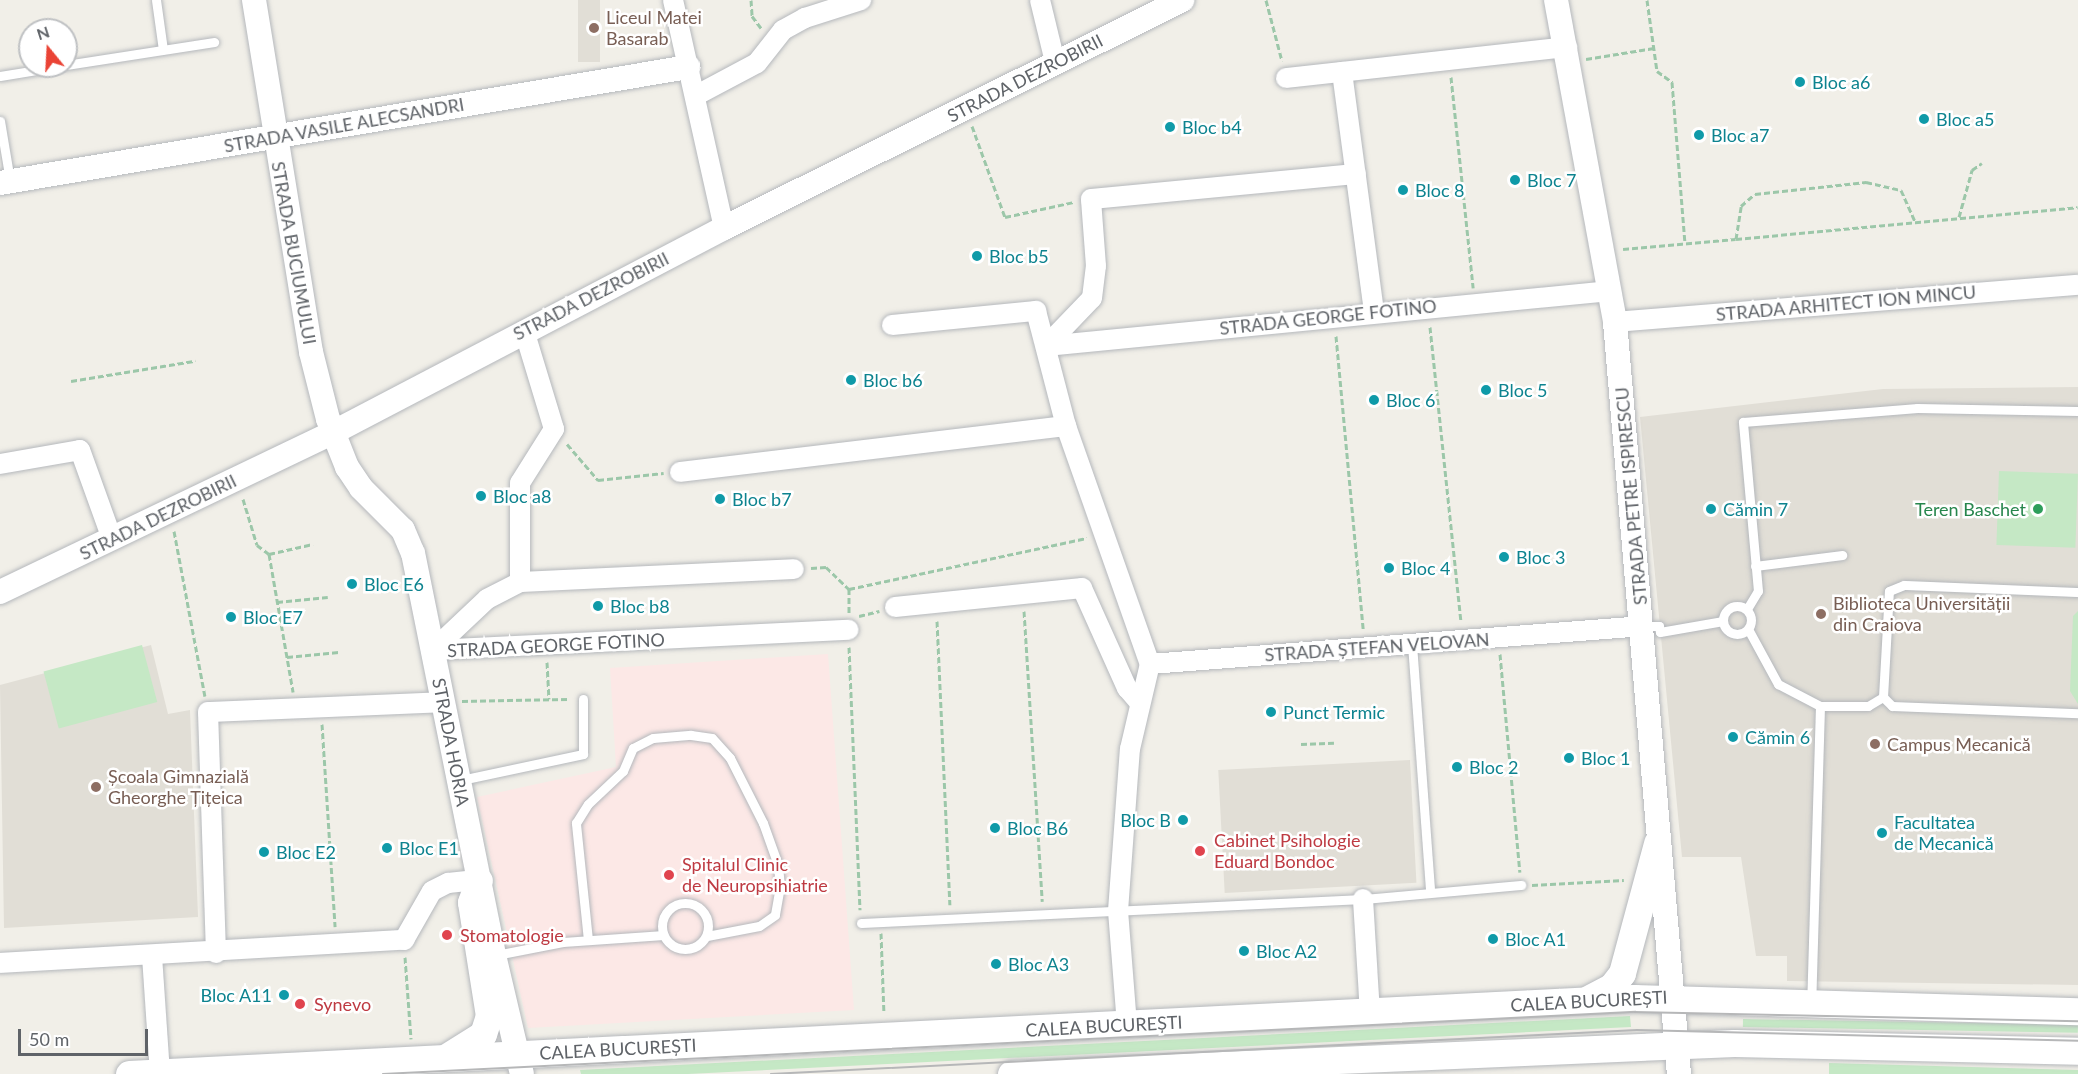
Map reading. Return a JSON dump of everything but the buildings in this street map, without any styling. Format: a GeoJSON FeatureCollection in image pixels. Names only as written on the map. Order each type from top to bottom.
{"type":"FeatureCollection","features":[{"type":"Feature","properties":{"kind":"main road"},"geometry":{"type":"LineString","coordinates":[[1587,1000],[1612,986],[1622,973],[1650,878],[1657,843]]}},
{"type":"Feature","properties":{"kind":"main road"},"geometry":{"type":"LineString","coordinates":[[444,1058],[483,1034],[489,1016],[471,902],[479,880]]}},
{"type":"Feature","properties":{"kind":"main road","name":"CALEA BUCUREȘTI"},"geometry":{"type":"LineString","coordinates":[[129,1074],[444,1058],[520,1064],[885,1037],[1672,997],[2078,1011]]}},
{"type":"Feature","properties":{"kind":"main road"},"geometry":{"type":"LineString","coordinates":[[1011,1074],[1380,1066],[1676,1045],[2078,1052]]}},
{"type":"Feature","properties":{"kind":"street","name":"STRADA BUCIUMULUI"},"geometry":{"type":"LineString","coordinates":[[254,0],[311,352],[332,433]]}},
{"type":"Feature","properties":{"kind":"street"},"geometry":{"type":"LineString","coordinates":[[673,0],[724,228]]}},
{"type":"Feature","properties":{"kind":"street"},"geometry":{"type":"LineString","coordinates":[[694,96],[757,63],[783,30],[805,18],[861,0]]}},
{"type":"Feature","properties":{"kind":"street"},"geometry":{"type":"LineString","coordinates":[[1040,0],[1055,62]]}},
{"type":"Feature","properties":{"kind":"street","name":"STRADA DEZROBIRII"},"geometry":{"type":"LineString","coordinates":[[0,592],[332,433],[524,330],[724,228],[1182,0]]}},
{"type":"Feature","properties":{"kind":"street","name":"STRADA PETRE ISPIRESCU"},"geometry":{"type":"LineString","coordinates":[[1556,0],[1568,55],[1615,322],[1643,626],[1657,843],[1679,1074]]}},
{"type":"Feature","properties":{"kind":"street"},"geometry":{"type":"LineString","coordinates":[[1286,78],[1449,60],[1568,55]]}},
{"type":"Feature","properties":{"kind":"street","name":"STRADA VASILE ALECSANDRI"},"geometry":{"type":"LineString","coordinates":[[5,182],[688,67]]}},
{"type":"Feature","properties":{"kind":"street"},"geometry":{"type":"LineString","coordinates":[[1342,72],[1374,313]]}},
{"type":"Feature","properties":{"kind":"street"},"geometry":{"type":"LineString","coordinates":[[1046,346],[1092,298],[1096,266],[1091,199],[1356,174]]}},
{"type":"Feature","properties":{"kind":"street","name":"STRADA ARHITECT ION MINCU"},"geometry":{"type":"LineString","coordinates":[[1615,322],[2078,285]]}},
{"type":"Feature","properties":{"kind":"street","name":"STRADA GEORGE FOTINO"},"geometry":{"type":"LineString","coordinates":[[1046,346],[1610,291]]}},
{"type":"Feature","properties":{"kind":"street"},"geometry":{"type":"LineString","coordinates":[[892,325],[1036,311],[1066,426],[1150,664],[1139,702],[1130,749],[1118,911],[1128,1025]]}},
{"type":"Feature","properties":{"kind":"street"},"geometry":{"type":"LineString","coordinates":[[520,582],[520,483],[554,429],[524,330]]}},
{"type":"Feature","properties":{"kind":"street"},"geometry":{"type":"LineString","coordinates":[[680,472],[1066,426]]}},
{"type":"Feature","properties":{"kind":"street","name":"STRADA HORIA"},"geometry":{"type":"LineString","coordinates":[[332,433],[361,488],[409,541],[494,955],[520,1064]]}},
{"type":"Feature","properties":{"kind":"street"},"geometry":{"type":"LineString","coordinates":[[0,464],[80,450],[112,539]]}},
{"type":"Feature","properties":{"kind":"street","name":"STRADA GEORGE FOTINO"},"geometry":{"type":"LineString","coordinates":[[433,651],[487,598],[520,582],[794,569]]}},
{"type":"Feature","properties":{"kind":"street"},"geometry":{"type":"LineString","coordinates":[[895,607],[1022,592],[1082,588],[1127,688],[1139,702]]}},
{"type":"Feature","properties":{"kind":"street","name":"STRADA ȘTEFAN VELOVAN"},"geometry":{"type":"LineString","coordinates":[[1150,664],[1643,626]]}},
{"type":"Feature","properties":{"kind":"street","name":"STRADA GEORGE FOTINO"},"geometry":{"type":"LineString","coordinates":[[433,651],[849,630]]}},
{"type":"Feature","properties":{"kind":"street"},"geometry":{"type":"LineString","coordinates":[[216,953],[208,712],[443,702]]}},
{"type":"Feature","properties":{"kind":"street"},"geometry":{"type":"LineString","coordinates":[[0,963],[216,953],[404,940],[432,891],[448,883],[479,880]]}},
{"type":"Feature","properties":{"kind":"street"},"geometry":{"type":"LineString","coordinates":[[1363,899],[1370,1014]]}},
{"type":"Feature","properties":{"kind":"street"},"geometry":{"type":"LineString","coordinates":[[152,956],[160,1073]]}},
{"type":"Feature","properties":{"kind":"lane"},"geometry":{"type":"LineString","coordinates":[[156,0],[163,50]]}},
{"type":"Feature","properties":{"kind":"lane"},"geometry":{"type":"LineString","coordinates":[[78,64],[214,42]]}},
{"type":"Feature","properties":{"kind":"lane"},"geometry":{"type":"LineString","coordinates":[[0,76],[18,73]]}},
{"type":"Feature","properties":{"kind":"lane"},"geometry":{"type":"LineString","coordinates":[[0,121],[5,182]]}},
{"type":"Feature","properties":{"kind":"lane"},"geometry":{"type":"LineString","coordinates":[[1747,609],[1758,591],[1743,422],[1917,408],[2078,411]]}},
{"type":"Feature","properties":{"kind":"lane"},"geometry":{"type":"LineString","coordinates":[[1755,566],[1842,555]]}},
{"type":"Feature","properties":{"kind":"lane"},"geometry":{"type":"LineString","coordinates":[[2078,592],[1904,585],[1889,591],[1883,697],[1892,706],[2078,713]]}},
{"type":"Feature","properties":{"kind":"lane"},"geometry":{"type":"LineString","coordinates":[[1723,621],[1731,607],[1747,609]]}},
{"type":"Feature","properties":{"kind":"lane"},"geometry":{"type":"LineString","coordinates":[[1723,621],[1733,634],[1748,629],[1752,619],[1747,609]]}},
{"type":"Feature","properties":{"kind":"lane"},"geometry":{"type":"LineString","coordinates":[[1643,626],[1659,626],[1660,632],[1723,621]]}},
{"type":"Feature","properties":{"kind":"lane"},"geometry":{"type":"LineString","coordinates":[[1748,629],[1778,684],[1820,706],[1869,706],[1883,697]]}},
{"type":"Feature","properties":{"kind":"lane"},"geometry":{"type":"LineString","coordinates":[[1412,644],[1430,891]]}},
{"type":"Feature","properties":{"kind":"lane"},"geometry":{"type":"LineString","coordinates":[[459,781],[583,754],[583,699]]}},
{"type":"Feature","properties":{"kind":"lane"},"geometry":{"type":"LineString","coordinates":[[1810,1000],[1820,706]]}},
{"type":"Feature","properties":{"kind":"lane"},"geometry":{"type":"LineString","coordinates":[[588,940],[576,823],[588,804],[623,771],[633,748],[653,738],[691,735],[712,738],[730,758],[763,823],[779,875],[775,915],[759,926],[707,936],[688,950],[674,946],[664,935],[666,913],[686,903],[705,914],[707,936]]}},
{"type":"Feature","properties":{"kind":"lane"},"geometry":{"type":"LineString","coordinates":[[861,923],[1363,899],[1430,891],[1521,885]]}},
{"type":"Feature","properties":{"kind":"lane"},"geometry":{"type":"LineString","coordinates":[[494,955],[588,940],[633,940],[664,935]]}},
{"type":"Feature","properties":{"kind":"path"},"geometry":{"type":"LineString","coordinates":[[751,0],[752,16],[772,44]]}},
{"type":"Feature","properties":{"kind":"path"},"geometry":{"type":"LineString","coordinates":[[1266,0],[1286,78]]}},
{"type":"Feature","properties":{"kind":"path"},"geometry":{"type":"LineString","coordinates":[[1647,0],[1657,71],[1672,82],[1685,243]]}},
{"type":"Feature","properties":{"kind":"path"},"geometry":{"type":"LineString","coordinates":[[1568,55],[1654,48]]}},
{"type":"Feature","properties":{"kind":"path"},"geometry":{"type":"LineString","coordinates":[[1449,60],[1474,303]]}},
{"type":"Feature","properties":{"kind":"path"},"geometry":{"type":"LineString","coordinates":[[965,108],[1005,217],[1091,199]]}},
{"type":"Feature","properties":{"kind":"path"},"geometry":{"type":"LineString","coordinates":[[1959,217],[1972,170],[1982,163]]}},
{"type":"Feature","properties":{"kind":"path"},"geometry":{"type":"LineString","coordinates":[[1736,239],[1741,206],[1755,194],[1866,182],[1901,190],[1915,222]]}},
{"type":"Feature","properties":{"kind":"path"},"geometry":{"type":"LineString","coordinates":[[1603,250],[2078,207]]}},
{"type":"Feature","properties":{"kind":"path"},"geometry":{"type":"LineString","coordinates":[[1428,308],[1463,640]]}},
{"type":"Feature","properties":{"kind":"path"},"geometry":{"type":"LineString","coordinates":[[1334,317],[1365,647]]}},
{"type":"Feature","properties":{"kind":"path"},"geometry":{"type":"LineString","coordinates":[[70,381],[195,361]]}},
{"type":"Feature","properties":{"kind":"path"},"geometry":{"type":"LineString","coordinates":[[554,429],[598,480],[680,472]]}},
{"type":"Feature","properties":{"kind":"path"},"geometry":{"type":"LineString","coordinates":[[238,478],[256,545],[269,554],[295,708]]}},
{"type":"Feature","properties":{"kind":"path"},"geometry":{"type":"LineString","coordinates":[[171,510],[208,712]]}},
{"type":"Feature","properties":{"kind":"path"},"geometry":{"type":"LineString","coordinates":[[849,589],[1106,534]]}},
{"type":"Feature","properties":{"kind":"path"},"geometry":{"type":"LineString","coordinates":[[269,554],[313,544]]}},
{"type":"Feature","properties":{"kind":"path"},"geometry":{"type":"LineString","coordinates":[[794,569],[826,567],[849,589],[849,619],[895,607]]}},
{"type":"Feature","properties":{"kind":"path"},"geometry":{"type":"LineString","coordinates":[[1022,592],[1036,752],[1042,915]]}},
{"type":"Feature","properties":{"kind":"path"},"geometry":{"type":"LineString","coordinates":[[277,602],[328,597]]}},
{"type":"Feature","properties":{"kind":"path"},"geometry":{"type":"LineString","coordinates":[[936,601],[951,919]]}},
{"type":"Feature","properties":{"kind":"path"},"geometry":{"type":"LineString","coordinates":[[849,630],[861,923]]}},
{"type":"Feature","properties":{"kind":"path"},"geometry":{"type":"LineString","coordinates":[[1498,637],[1521,885],[1650,878]]}},
{"type":"Feature","properties":{"kind":"path"},"geometry":{"type":"LineString","coordinates":[[546,646],[549,699]]}},
{"type":"Feature","properties":{"kind":"path"},"geometry":{"type":"LineString","coordinates":[[287,657],[339,652]]}},
{"type":"Feature","properties":{"kind":"path"},"geometry":{"type":"LineString","coordinates":[[443,702],[583,699]]}},
{"type":"Feature","properties":{"kind":"path"},"geometry":{"type":"LineString","coordinates":[[321,707],[337,945]]}},
{"type":"Feature","properties":{"kind":"path"},"geometry":{"type":"LineString","coordinates":[[1301,744],[1334,743]]}},
{"type":"Feature","properties":{"kind":"path"},"geometry":{"type":"LineString","coordinates":[[880,922],[885,1037]]}},
{"type":"Feature","properties":{"kind":"path"},"geometry":{"type":"LineString","coordinates":[[404,940],[411,1039]]}},
{"type":"Feature","properties":{"kind":"shaded area","name":"Liceul Matei Basarab"},"geometry":{"type":"Polygon","coordinates":[[[578,0],[600,0],[600,62],[578,62],[578,0]]]}},
{"type":"Feature","properties":{"kind":"shaded area","name":"Campus Mecanică"},"geometry":{"type":"Polygon","coordinates":[[[2078,387],[2078,985],[1787,981],[1787,956],[1756,956],[1741,857],[1682,857],[1640,417],[1883,389],[2078,387]]]}},
{"type":"Feature","properties":{"kind":"shaded area","name":"Școala Gimnazială Gheorghe Țițeica"},"geometry":{"type":"Polygon","coordinates":[[[151,645],[168,714],[190,710],[198,917],[4,928],[0,685],[151,645]]]}},
{"type":"Feature","properties":{"kind":"shaded area","name":"Spitalul Clinic de Neuropsihiatrie"},"geometry":{"type":"Polygon","coordinates":[[[828,654],[854,1010],[528,1028],[477,797],[616,767],[610,668],[828,654]]]}},
{"type":"Feature","properties":{"kind":"shaded area"},"geometry":{"type":"Polygon","coordinates":[[[1410,760],[1416,883],[1225,893],[1218,770],[1410,760]]]}},
{"type":"Feature","properties":{"kind":"green space","name":"Teren Baschet"},"geometry":{"type":"Polygon","coordinates":[[[1999,471],[2078,474],[2075,548],[1996,545],[1999,471]]]}},
{"type":"Feature","properties":{"kind":"green space"},"geometry":{"type":"Polygon","coordinates":[[[2078,611],[2078,704],[2070,691],[2073,616],[2078,611]]]}},
{"type":"Feature","properties":{"kind":"green space"},"geometry":{"type":"Polygon","coordinates":[[[142,645],[157,702],[59,728],[43,671],[142,645]]]}},
{"type":"Feature","properties":{"kind":"green space"},"geometry":{"type":"Polygon","coordinates":[[[1630,1016],[1631,1027],[688,1074],[581,1074],[580,1070],[1630,1016]]]}},
{"type":"Feature","properties":{"kind":"green space"},"geometry":{"type":"Polygon","coordinates":[[[1743,1019],[2078,1025],[2078,1033],[1743,1027],[1743,1019]]]}},
{"type":"Feature","properties":{"kind":"green space"},"geometry":{"type":"Polygon","coordinates":[[[1829,1063],[2078,1070],[2078,1074],[1829,1074],[1829,1063]]]}},
{"type":"Feature","properties":{"kind":"tram line"},"geometry":{"type":"LineString","coordinates":[[383,1074],[1635,1012],[2078,1021]]}},
{"type":"Feature","properties":{"kind":"tram line"},"geometry":{"type":"LineString","coordinates":[[771,1074],[1637,1030],[2078,1041]]}},
{"type":"Feature","properties":{"kind":"place","name":"Liceul Matei Basarab"},"geometry":{"type":"Point","coordinates":[594,28]}},
{"type":"Feature","properties":{"kind":"place","name":"Bloc a6"},"geometry":{"type":"Point","coordinates":[1800,82]}},
{"type":"Feature","properties":{"kind":"place","name":"Bloc a5"},"geometry":{"type":"Point","coordinates":[1924,119]}},
{"type":"Feature","properties":{"kind":"place","name":"Bloc b4"},"geometry":{"type":"Point","coordinates":[1170,127]}},
{"type":"Feature","properties":{"kind":"place","name":"Bloc a7"},"geometry":{"type":"Point","coordinates":[1699,135]}},
{"type":"Feature","properties":{"kind":"place","name":"Bloc 7"},"geometry":{"type":"Point","coordinates":[1515,180]}},
{"type":"Feature","properties":{"kind":"place","name":"Bloc 8"},"geometry":{"type":"Point","coordinates":[1403,190]}},
{"type":"Feature","properties":{"kind":"place","name":"Bloc b5"},"geometry":{"type":"Point","coordinates":[977,256]}},
{"type":"Feature","properties":{"kind":"place","name":"Bloc b6"},"geometry":{"type":"Point","coordinates":[851,380]}},
{"type":"Feature","properties":{"kind":"place","name":"Bloc 5"},"geometry":{"type":"Point","coordinates":[1486,390]}},
{"type":"Feature","properties":{"kind":"place","name":"Bloc 6"},"geometry":{"type":"Point","coordinates":[1374,400]}},
{"type":"Feature","properties":{"kind":"place","name":"Bloc a8"},"geometry":{"type":"Point","coordinates":[481,496]}},
{"type":"Feature","properties":{"kind":"place","name":"Bloc b7"},"geometry":{"type":"Point","coordinates":[720,499]}},
{"type":"Feature","properties":{"kind":"place","name":"Cămin 7"},"geometry":{"type":"Point","coordinates":[1711,509]}},
{"type":"Feature","properties":{"kind":"place","name":"Teren Baschet"},"geometry":{"type":"Point","coordinates":[2038,509]}},
{"type":"Feature","properties":{"kind":"place","name":"Bloc 3"},"geometry":{"type":"Point","coordinates":[1504,557]}},
{"type":"Feature","properties":{"kind":"place","name":"Bloc 4"},"geometry":{"type":"Point","coordinates":[1389,568]}},
{"type":"Feature","properties":{"kind":"place","name":"Bloc E6"},"geometry":{"type":"Point","coordinates":[352,584]}},
{"type":"Feature","properties":{"kind":"place","name":"Bloc b8"},"geometry":{"type":"Point","coordinates":[598,606]}},
{"type":"Feature","properties":{"kind":"place","name":"Biblioteca Universității din Craiova"},"geometry":{"type":"Point","coordinates":[1821,614]}},
{"type":"Feature","properties":{"kind":"place","name":"Bloc E7"},"geometry":{"type":"Point","coordinates":[231,617]}},
{"type":"Feature","properties":{"kind":"place","name":"Punct Termic"},"geometry":{"type":"Point","coordinates":[1271,712]}},
{"type":"Feature","properties":{"kind":"place","name":"Cămin 6"},"geometry":{"type":"Point","coordinates":[1733,737]}},
{"type":"Feature","properties":{"kind":"place","name":"Campus Mecanică"},"geometry":{"type":"Point","coordinates":[1875,744]}},
{"type":"Feature","properties":{"kind":"place","name":"Bloc 1"},"geometry":{"type":"Point","coordinates":[1569,758]}},
{"type":"Feature","properties":{"kind":"place","name":"Bloc 2"},"geometry":{"type":"Point","coordinates":[1457,767]}},
{"type":"Feature","properties":{"kind":"place","name":"Școala Gimnazială Gheorghe Țițeica"},"geometry":{"type":"Point","coordinates":[96,787]}},
{"type":"Feature","properties":{"kind":"place","name":"Bloc B"},"geometry":{"type":"Point","coordinates":[1183,820]}},
{"type":"Feature","properties":{"kind":"place","name":"Bloc B6"},"geometry":{"type":"Point","coordinates":[995,828]}},
{"type":"Feature","properties":{"kind":"place","name":"Facultatea de Mecanică"},"geometry":{"type":"Point","coordinates":[1882,833]}},
{"type":"Feature","properties":{"kind":"place","name":"Bloc E1"},"geometry":{"type":"Point","coordinates":[387,848]}},
{"type":"Feature","properties":{"kind":"place","name":"Cabinet Psihologie Eduard Bondoc"},"geometry":{"type":"Point","coordinates":[1200,851]}},
{"type":"Feature","properties":{"kind":"place","name":"Bloc E2"},"geometry":{"type":"Point","coordinates":[264,852]}},
{"type":"Feature","properties":{"kind":"place","name":"Spitalul Clinic de Neuropsihiatrie"},"geometry":{"type":"Point","coordinates":[669,875]}},
{"type":"Feature","properties":{"kind":"place","name":"Stomatologie"},"geometry":{"type":"Point","coordinates":[447,935]}},
{"type":"Feature","properties":{"kind":"place","name":"Bloc A1"},"geometry":{"type":"Point","coordinates":[1493,939]}},
{"type":"Feature","properties":{"kind":"place","name":"Bloc A2"},"geometry":{"type":"Point","coordinates":[1244,951]}},
{"type":"Feature","properties":{"kind":"place","name":"Bloc A3"},"geometry":{"type":"Point","coordinates":[996,964]}},
{"type":"Feature","properties":{"kind":"place","name":"Bloc A11"},"geometry":{"type":"Point","coordinates":[284,995]}},
{"type":"Feature","properties":{"kind":"place","name":"Synevo"},"geometry":{"type":"Point","coordinates":[300,1004]}}]}
